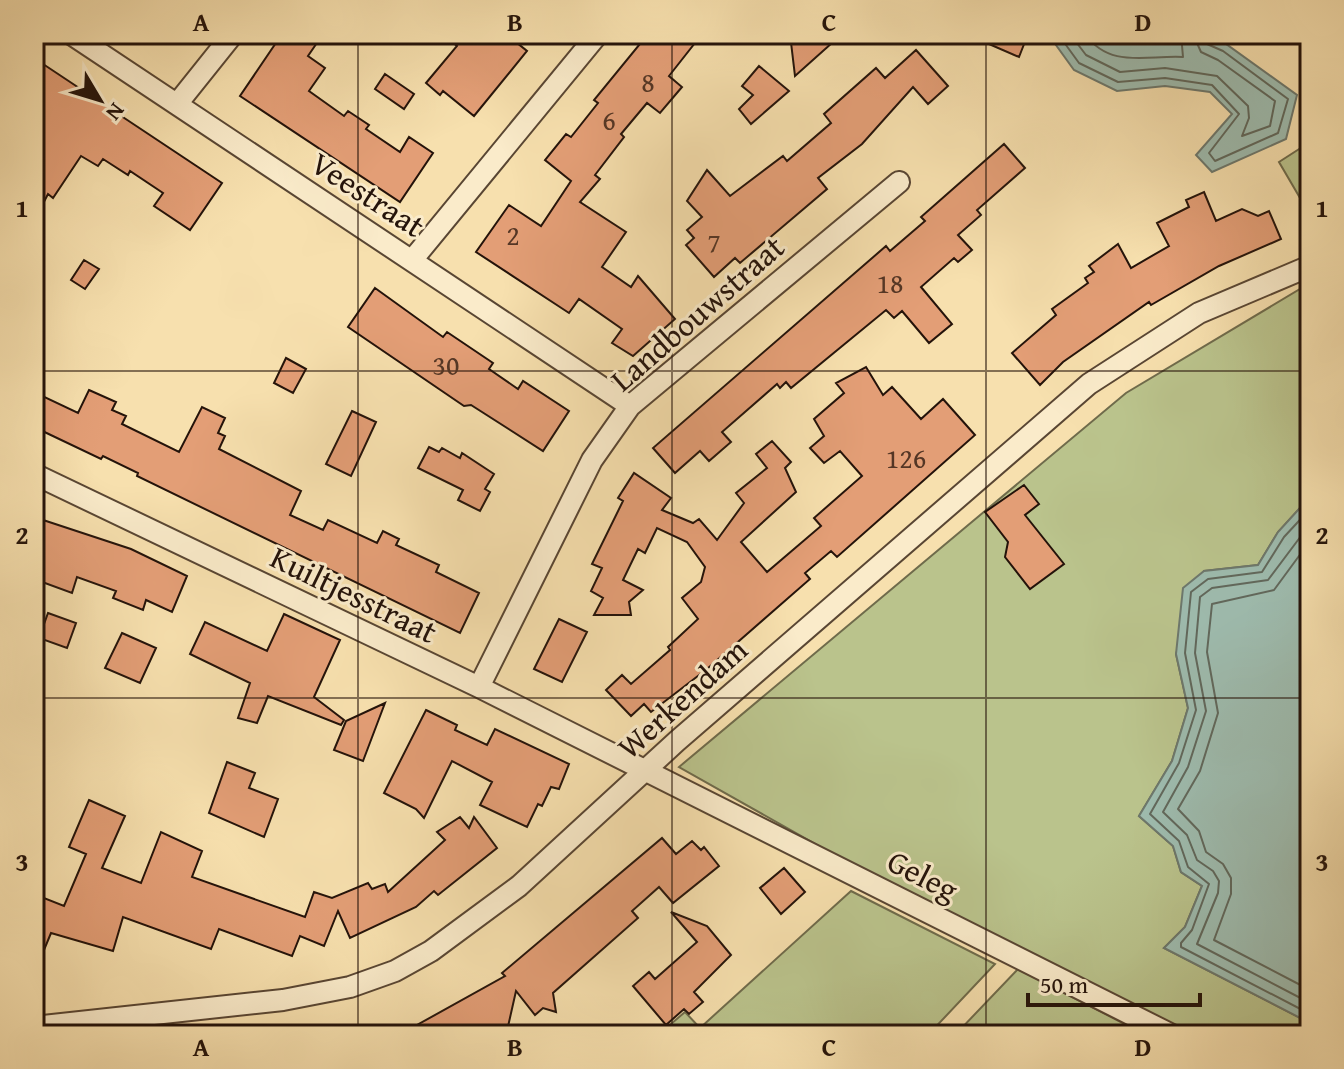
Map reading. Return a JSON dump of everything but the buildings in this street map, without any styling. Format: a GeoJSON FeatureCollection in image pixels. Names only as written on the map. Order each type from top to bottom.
{"type":"FeatureCollection","features":[{"type":"Feature","properties":{"kind":"street","name":"Veestraat"},"geometry":{"type":"LineString","coordinates":[[71,34],[630,406]]}},
{"type":"Feature","properties":{"kind":"street"},"geometry":{"type":"LineString","coordinates":[[177,104],[233,34]]}},
{"type":"Feature","properties":{"kind":"street"},"geometry":{"type":"LineString","coordinates":[[413,259],[598,34]]}},
{"type":"Feature","properties":{"kind":"street","name":"Landbouwstraat"},"geometry":{"type":"LineString","coordinates":[[479,687],[592,460],[630,406],[899,182]]}},
{"type":"Feature","properties":{"kind":"street","name":"Werkendam"},"geometry":{"type":"LineString","coordinates":[[34,1027],[283,1000],[350,987],[395,971],[431,951],[519,886],[646,770],[1089,384],[1199,313],[1310,266]]}},
{"type":"Feature","properties":{"kind":"street","name":"Kuiltjesstraat"},"geometry":{"type":"LineString","coordinates":[[34,474],[646,770]]}},
{"type":"Feature","properties":{"kind":"street","name":"Geleg"},"geometry":{"type":"LineString","coordinates":[[646,770],[1172,1035]]}},
{"type":"Feature","properties":{"kind":"green space"},"geometry":{"type":"Polygon","coordinates":[[[1310,142],[1310,215],[1279,162],[1310,142]]]}},
{"type":"Feature","properties":{"kind":"green space"},"geometry":{"type":"Polygon","coordinates":[[[1310,283],[1310,497],[1278,532],[1258,565],[1204,571],[1176,654],[1188,708],[1172,761],[1139,816],[1173,846],[1181,872],[1202,886],[1185,927],[1164,948],[1310,1023],[1310,1035],[1193,1035],[888,885],[679,767],[1126,393],[1310,283]]]}},
{"type":"Feature","properties":{"kind":"green space"},"geometry":{"type":"Polygon","coordinates":[[[851,891],[995,964],[928,1035],[658,1035],[685,1012],[700,1028],[851,891]]]}},
{"type":"Feature","properties":{"kind":"green space"},"geometry":{"type":"Polygon","coordinates":[[[1018,969],[1146,1035],[955,1035],[1018,969]]]}},
{"type":"Feature","properties":{"kind":"water"},"geometry":{"type":"Polygon","coordinates":[[[1048,34],[1202,34],[1226,44],[1297,95],[1286,139],[1212,172],[1196,155],[1232,114],[1210,92],[1165,86],[1117,91],[1074,70],[1048,34]]]}},
{"type":"Feature","properties":{"kind":"water"},"geometry":{"type":"Polygon","coordinates":[[[1310,497],[1310,1023],[1164,948],[1185,927],[1202,886],[1181,872],[1173,846],[1139,816],[1172,761],[1188,708],[1176,654],[1183,588],[1204,571],[1258,565],[1278,532],[1310,497]]]}}]}
